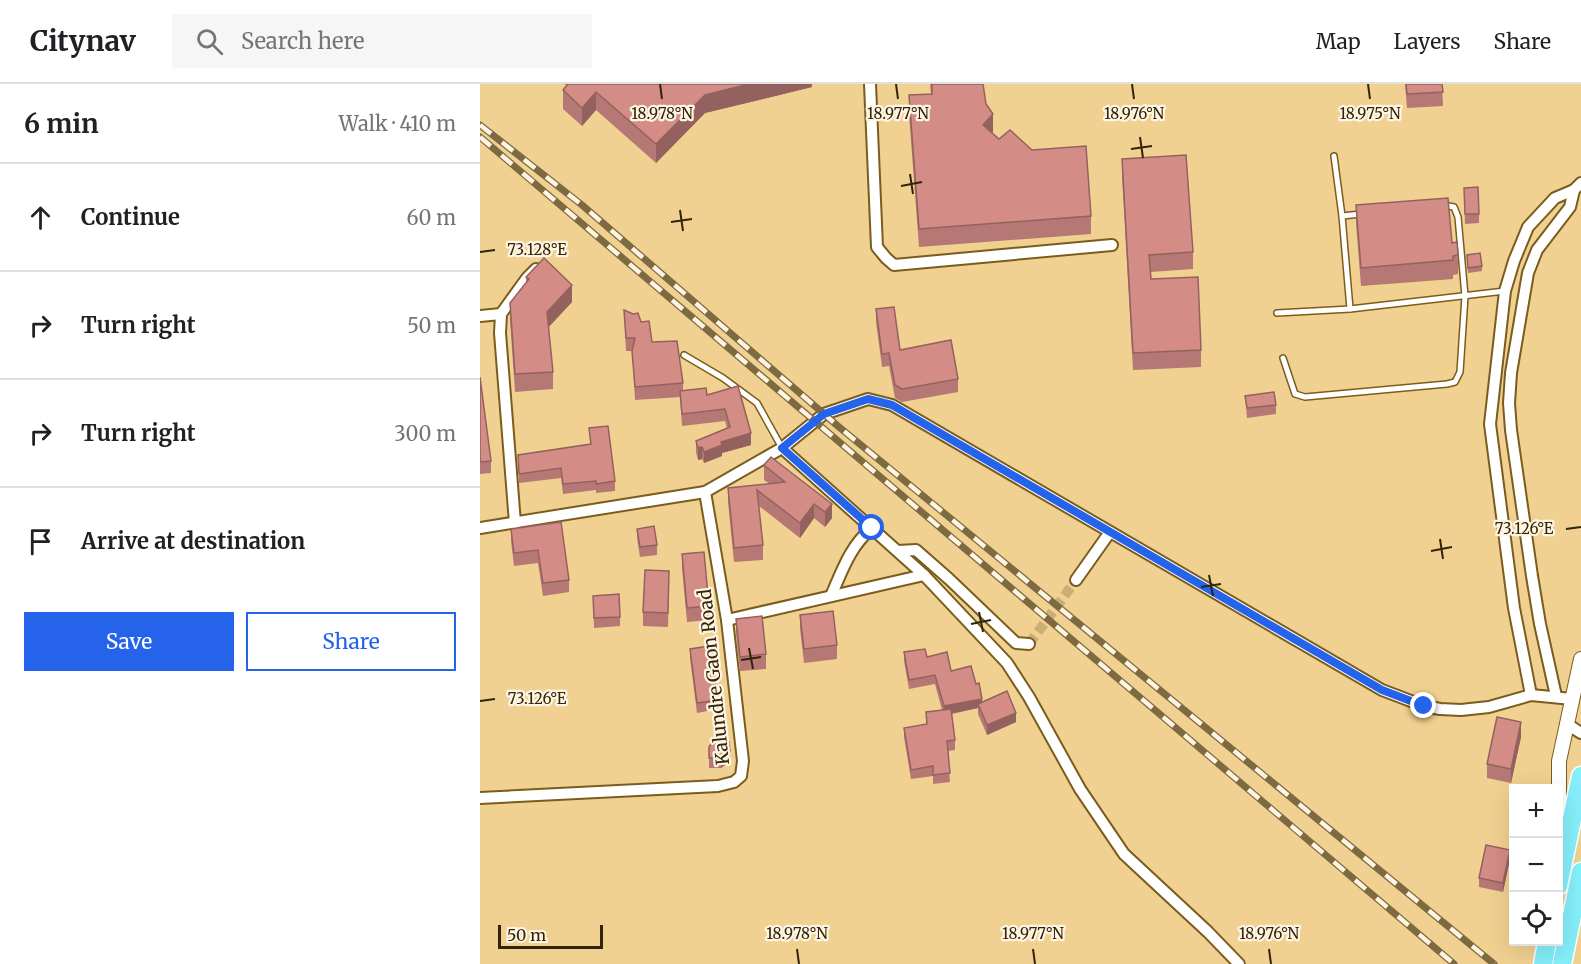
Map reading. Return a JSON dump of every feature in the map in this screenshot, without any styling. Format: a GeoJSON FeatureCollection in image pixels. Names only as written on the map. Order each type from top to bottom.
{"type":"FeatureCollection","features":[{"type":"Feature","properties":{"kind":"highway"},"geometry":{"type":"LineString","coordinates":[[1563,864],[1581,776]]}},
{"type":"Feature","properties":{"kind":"highway"},"geometry":{"type":"LineString","coordinates":[[1562,964],[1581,872]]}},
{"type":"Feature","properties":{"kind":"highway"},"geometry":{"type":"LineString","coordinates":[[1543,964],[1546,946]]}},
{"type":"Feature","properties":{"kind":"street"},"geometry":{"type":"LineString","coordinates":[[870,84],[877,247],[894,265],[1112,245]]}},
{"type":"Feature","properties":{"kind":"street"},"geometry":{"type":"LineString","coordinates":[[1531,695],[1514,608],[1490,424],[1506,291],[1514,261],[1528,227],[1555,198],[1578,186]]}},
{"type":"Feature","properties":{"kind":"street"},"geometry":{"type":"LineString","coordinates":[[1556,696],[1532,576],[1509,402],[1511,373],[1528,273],[1537,250],[1570,207],[1578,186]]}},
{"type":"Feature","properties":{"kind":"street"},"geometry":{"type":"LineString","coordinates":[[515,522],[500,333],[501,314],[527,278],[545,260]]}},
{"type":"Feature","properties":{"kind":"street"},"geometry":{"type":"LineString","coordinates":[[480,316],[501,314]]}},
{"type":"Feature","properties":{"kind":"street"},"geometry":{"type":"LineString","coordinates":[[480,528],[705,492],[782,448],[824,414],[868,399],[892,405],[1382,690],[1424,706],[1461,710],[1489,706],[1531,695],[1572,699]]}},
{"type":"Feature","properties":{"kind":"street"},"geometry":{"type":"LineString","coordinates":[[782,448],[924,575],[1007,663],[1029,697],[1080,789],[1124,854],[1239,964]]}},
{"type":"Feature","properties":{"kind":"street","name":"Kalundre Gaon Road"},"geometry":{"type":"LineString","coordinates":[[480,798],[706,786],[734,782],[741,776],[743,761],[727,620],[705,492]]}},
{"type":"Feature","properties":{"kind":"street"},"geometry":{"type":"LineString","coordinates":[[831,596],[852,549],[857,541],[872,528]]}},
{"type":"Feature","properties":{"kind":"street"},"geometry":{"type":"LineString","coordinates":[[1076,580],[1110,532]]}},
{"type":"Feature","properties":{"kind":"street"},"geometry":{"type":"LineString","coordinates":[[898,551],[916,550],[1016,644],[1029,644]]}},
{"type":"Feature","properties":{"kind":"street"},"geometry":{"type":"LineString","coordinates":[[727,620],[924,575]]}},
{"type":"Feature","properties":{"kind":"street"},"geometry":{"type":"LineString","coordinates":[[1566,850],[1559,807],[1559,761],[1581,659]]}},
{"type":"Feature","properties":{"kind":"street"},"geometry":{"type":"LineString","coordinates":[[1567,724],[1581,733]]}},
{"type":"Feature","properties":{"kind":"lane"},"geometry":{"type":"LineString","coordinates":[[1334,156],[1350,309]]}},
{"type":"Feature","properties":{"kind":"lane"},"geometry":{"type":"LineString","coordinates":[[1283,358],[1295,394],[1305,396],[1455,382],[1460,372],[1465,296],[1458,218],[1454,207],[1431,206]]}},
{"type":"Feature","properties":{"kind":"lane"},"geometry":{"type":"LineString","coordinates":[[1342,216],[1364,213]]}},
{"type":"Feature","properties":{"kind":"lane"},"geometry":{"type":"LineString","coordinates":[[1277,313],[1350,309],[1506,291]]}},
{"type":"Feature","properties":{"kind":"lane"},"geometry":{"type":"LineString","coordinates":[[684,355],[723,378],[757,403],[782,448]]}},
{"type":"Feature","properties":{"kind":"building"},"geometry":{"type":"Polygon","coordinates":[[[568,84],[749,84],[705,95],[656,144],[596,92],[582,108],[563,90],[568,84]]]}},
{"type":"Feature","properties":{"kind":"building"},"geometry":{"type":"Polygon","coordinates":[[[932,84],[983,84],[986,104],[993,114],[983,125],[999,139],[1010,130],[1032,150],[1086,146],[1091,216],[919,229],[909,95],[932,94],[932,84]]]}},
{"type":"Feature","properties":{"kind":"building"},"geometry":{"type":"Polygon","coordinates":[[[1406,84],[1442,84],[1443,92],[1407,94],[1406,84]]]}},
{"type":"Feature","properties":{"kind":"building"},"geometry":{"type":"Polygon","coordinates":[[[1186,155],[1193,252],[1149,255],[1151,279],[1198,277],[1201,350],[1133,353],[1122,159],[1186,155]]]}},
{"type":"Feature","properties":{"kind":"building"},"geometry":{"type":"Polygon","coordinates":[[[1478,187],[1479,214],[1465,214],[1464,188],[1478,187]]]}},
{"type":"Feature","properties":{"kind":"building"},"geometry":{"type":"Polygon","coordinates":[[[1448,198],[1452,243],[1457,242],[1458,255],[1453,256],[1453,260],[1361,268],[1356,205],[1448,198]]]}},
{"type":"Feature","properties":{"kind":"building"},"geometry":{"type":"Polygon","coordinates":[[[1480,253],[1482,266],[1468,268],[1467,255],[1480,253]]]}},
{"type":"Feature","properties":{"kind":"building"},"geometry":{"type":"Polygon","coordinates":[[[544,258],[572,285],[547,312],[553,372],[515,374],[510,303],[529,279],[526,277],[544,258]]]}},
{"type":"Feature","properties":{"kind":"building"},"geometry":{"type":"Polygon","coordinates":[[[894,307],[900,350],[951,340],[958,379],[902,389],[895,385],[889,353],[882,354],[876,309],[894,307]]]}},
{"type":"Feature","properties":{"kind":"building"},"geometry":{"type":"Polygon","coordinates":[[[624,310],[633,314],[638,313],[641,322],[649,321],[652,342],[677,341],[683,383],[635,387],[632,351],[635,338],[626,338],[624,310]]]}},
{"type":"Feature","properties":{"kind":"building"},"geometry":{"type":"Polygon","coordinates":[[[480,377],[491,461],[480,462],[480,377]]]}},
{"type":"Feature","properties":{"kind":"building"},"geometry":{"type":"Polygon","coordinates":[[[738,386],[751,433],[721,442],[722,445],[704,452],[702,447],[698,448],[696,441],[730,427],[725,409],[682,414],[680,391],[706,388],[707,395],[738,386]]]}},
{"type":"Feature","properties":{"kind":"building"},"geometry":{"type":"Polygon","coordinates":[[[1274,392],[1276,405],[1247,408],[1245,396],[1274,392]]]}},
{"type":"Feature","properties":{"kind":"building"},"geometry":{"type":"Polygon","coordinates":[[[608,426],[615,481],[596,484],[596,481],[563,484],[561,468],[519,474],[518,455],[591,444],[589,428],[608,426]]]}},
{"type":"Feature","properties":{"kind":"building"},"geometry":{"type":"Polygon","coordinates":[[[771,457],[832,504],[825,512],[814,504],[800,523],[757,490],[763,545],[734,548],[728,488],[785,482],[764,465],[771,457]]]}},
{"type":"Feature","properties":{"kind":"building"},"geometry":{"type":"Polygon","coordinates":[[[561,522],[569,580],[543,583],[538,550],[514,553],[511,529],[561,522]]]}},
{"type":"Feature","properties":{"kind":"building"},"geometry":{"type":"Polygon","coordinates":[[[654,526],[657,545],[640,547],[637,529],[654,526]]]}},
{"type":"Feature","properties":{"kind":"building"},"geometry":{"type":"Polygon","coordinates":[[[704,552],[709,606],[687,608],[682,554],[704,552]]]}},
{"type":"Feature","properties":{"kind":"building"},"geometry":{"type":"Polygon","coordinates":[[[645,570],[669,571],[668,613],[643,612],[645,570]]]}},
{"type":"Feature","properties":{"kind":"building"},"geometry":{"type":"Polygon","coordinates":[[[619,594],[620,617],[594,618],[593,596],[619,594]]]}},
{"type":"Feature","properties":{"kind":"building"},"geometry":{"type":"Polygon","coordinates":[[[833,611],[837,645],[804,649],[800,615],[833,611]]]}},
{"type":"Feature","properties":{"kind":"building"},"geometry":{"type":"Polygon","coordinates":[[[762,616],[766,654],[740,657],[736,619],[762,616]]]}},
{"type":"Feature","properties":{"kind":"building"},"geometry":{"type":"Polygon","coordinates":[[[709,646],[718,700],[697,703],[690,649],[709,646]]]}},
{"type":"Feature","properties":{"kind":"building"},"geometry":{"type":"Polygon","coordinates":[[[925,649],[927,657],[947,652],[951,671],[971,666],[976,684],[979,683],[982,699],[944,706],[935,675],[909,680],[904,652],[925,649]]]}},
{"type":"Feature","properties":{"kind":"building"},"geometry":{"type":"Polygon","coordinates":[[[1007,691],[1016,713],[987,725],[978,704],[1007,691]]]}},
{"type":"Feature","properties":{"kind":"building"},"geometry":{"type":"Polygon","coordinates":[[[951,709],[955,740],[947,741],[950,773],[933,775],[933,766],[911,770],[904,728],[927,724],[926,712],[951,709]]]}},
{"type":"Feature","properties":{"kind":"building"},"geometry":{"type":"Polygon","coordinates":[[[1497,717],[1521,722],[1511,769],[1487,764],[1497,717]]]}},
{"type":"Feature","properties":{"kind":"building"},"geometry":{"type":"Polygon","coordinates":[[[715,738],[722,738],[723,742],[729,742],[730,752],[721,758],[709,758],[709,747],[715,738]]]}},
{"type":"Feature","properties":{"kind":"building"},"geometry":{"type":"Polygon","coordinates":[[[1486,845],[1509,850],[1503,883],[1479,878],[1486,845]]]}},
{"type":"Feature","properties":{"kind":"tunnel"},"geometry":{"type":"LineString","coordinates":[[1029,644],[1076,580]]}},
{"type":"Feature","properties":{"kind":"railway"},"geometry":{"type":"LineString","coordinates":[[480,125],[582,205],[839,427],[1494,964]]}},
{"type":"Feature","properties":{"kind":"railway"},"geometry":{"type":"LineString","coordinates":[[480,137],[1454,964]]}},
{"type":"Feature","properties":{"kind":"route"},"geometry":{"type":"LineString","coordinates":[[872,528],[782,448],[824,414],[868,399],[892,405],[1382,690],[1424,706]]}}]}
